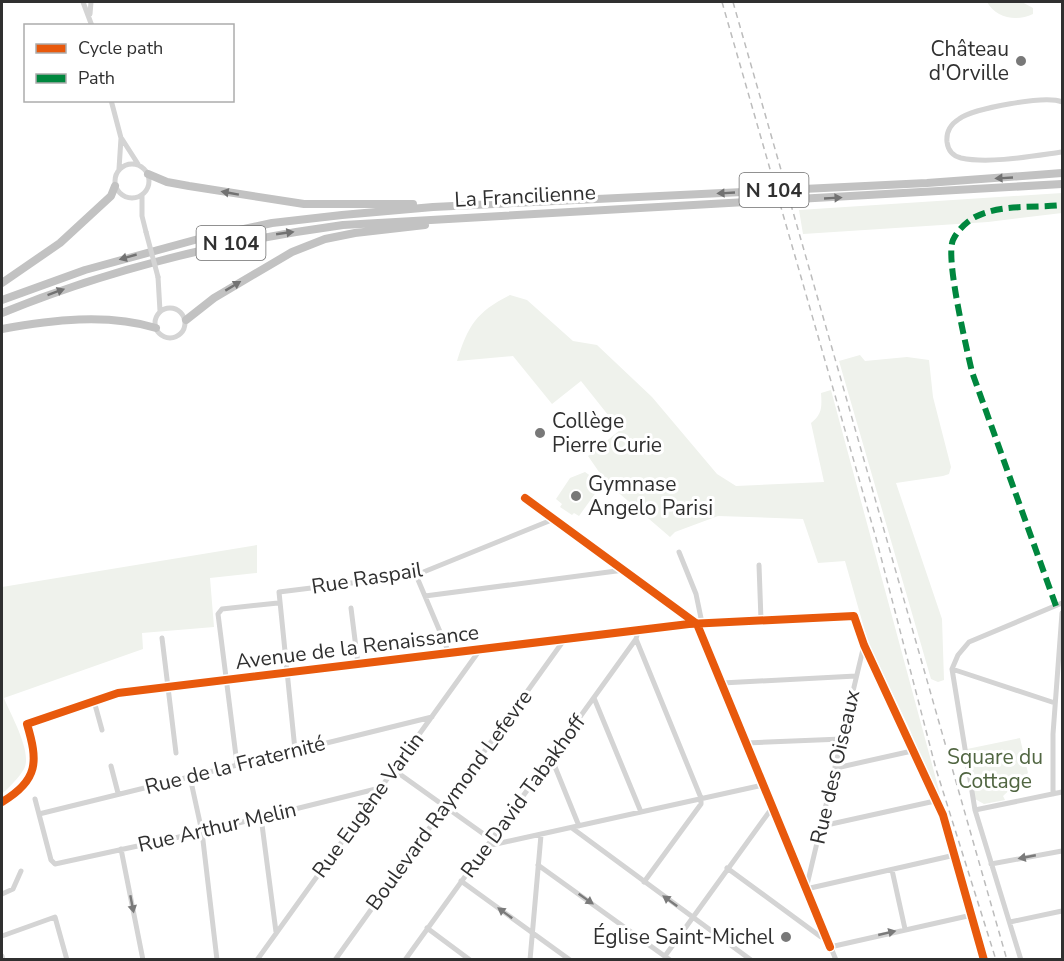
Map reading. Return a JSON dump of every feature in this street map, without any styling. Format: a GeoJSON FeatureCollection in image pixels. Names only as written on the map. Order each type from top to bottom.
{"type":"FeatureCollection","features":[{"type":"Feature","properties":{"kind":"highway","name":"La Francilienne"},"geometry":{"type":"LineString","coordinates":[[2,300],[84,270],[202,238],[272,223],[433,207],[927,183],[1062,173]]}},
{"type":"Feature","properties":{"kind":"highway"},"geometry":{"type":"LineString","coordinates":[[148,174],[167,182],[304,204],[430,204],[433,207]]}},
{"type":"Feature","properties":{"kind":"highway","name":"La Francilienne"},"geometry":{"type":"LineString","coordinates":[[2,313],[89,280],[208,247],[343,225],[1062,184]]}},
{"type":"Feature","properties":{"kind":"highway"},"geometry":{"type":"LineString","coordinates":[[2,283],[33,263],[85,222],[111,196],[115,186]]}},
{"type":"Feature","properties":{"kind":"highway"},"geometry":{"type":"LineString","coordinates":[[186,320],[193,311],[261,269],[292,252],[325,239],[471,218]]}},
{"type":"Feature","properties":{"kind":"highway"},"geometry":{"type":"LineString","coordinates":[[2,329],[38,322],[86,320],[134,323],[156,328]]}},
{"type":"Feature","properties":{"kind":"street"},"geometry":{"type":"LineString","coordinates":[[83,2],[90,15]]}},
{"type":"Feature","properties":{"kind":"street"},"geometry":{"type":"LineString","coordinates":[[91,2],[92,24]]}},
{"type":"Feature","properties":{"kind":"street"},"geometry":{"type":"LineString","coordinates":[[1062,102],[1034,100],[965,115],[950,127],[947,135],[949,150],[959,158],[984,159],[1062,152]]}},
{"type":"Feature","properties":{"kind":"street"},"geometry":{"type":"LineString","coordinates":[[112,102],[121,138],[133,160],[148,174],[149,186],[142,195],[132,199],[122,195],[115,186],[121,138]]}},
{"type":"Feature","properties":{"kind":"street"},"geometry":{"type":"LineString","coordinates":[[118,170],[128,164],[140,165]]}},
{"type":"Feature","properties":{"kind":"street"},"geometry":{"type":"LineString","coordinates":[[142,195],[142,216],[146,232],[162,293],[171,308]]}},
{"type":"Feature","properties":{"kind":"street"},"geometry":{"type":"LineString","coordinates":[[132,199],[146,232]]}},
{"type":"Feature","properties":{"kind":"street"},"geometry":{"type":"LineString","coordinates":[[158,277],[162,301],[156,318],[156,328],[162,336],[173,338],[185,330],[186,320],[181,311],[171,308],[160,312]]}},
{"type":"Feature","properties":{"kind":"street"},"geometry":{"type":"LineString","coordinates":[[525,498],[699,624]]}},
{"type":"Feature","properties":{"kind":"street","name":"Rue Raspail"},"geometry":{"type":"LineString","coordinates":[[278,603],[279,592],[416,575],[554,519]]}},
{"type":"Feature","properties":{"kind":"street"},"geometry":{"type":"LineString","coordinates":[[679,552],[696,594],[699,624],[772,808],[836,960]]}},
{"type":"Feature","properties":{"kind":"street"},"geometry":{"type":"LineString","coordinates":[[759,565],[761,620]]}},
{"type":"Feature","properties":{"kind":"street"},"geometry":{"type":"LineString","coordinates":[[425,596],[624,570]]}},
{"type":"Feature","properties":{"kind":"street"},"geometry":{"type":"LineString","coordinates":[[416,575],[449,653]]}},
{"type":"Feature","properties":{"kind":"street"},"geometry":{"type":"LineString","coordinates":[[237,764],[219,610],[278,603],[295,750]]}},
{"type":"Feature","properties":{"kind":"street"},"geometry":{"type":"LineString","coordinates":[[1021,960],[975,810],[952,669],[958,655],[969,642],[1062,603]]}},
{"type":"Feature","properties":{"kind":"street"},"geometry":{"type":"LineString","coordinates":[[351,608],[358,664]]}},
{"type":"Feature","properties":{"kind":"street"},"geometry":{"type":"LineString","coordinates":[[1053,795],[1053,734],[1061,668],[1062,613]]}},
{"type":"Feature","properties":{"kind":"street","name":"Avenue de la Renaissance"},"geometry":{"type":"LineString","coordinates":[[2,802],[20,789],[33,768],[36,755],[27,724],[118,693],[699,624],[761,620],[854,615],[864,645]]}},
{"type":"Feature","properties":{"kind":"street","name":"Rue David Tabakhoff"},"geometry":{"type":"LineString","coordinates":[[405,960],[636,639],[638,631]]}},
{"type":"Feature","properties":{"kind":"street"},"geometry":{"type":"LineString","coordinates":[[162,638],[176,753]]}},
{"type":"Feature","properties":{"kind":"street"},"geometry":{"type":"LineString","coordinates":[[636,639],[701,798],[701,804],[644,882]]}},
{"type":"Feature","properties":{"kind":"street","name":"Boulevard Raymond Lefevre"},"geometry":{"type":"LineString","coordinates":[[334,960],[564,640]]}},
{"type":"Feature","properties":{"kind":"street"},"geometry":{"type":"LineString","coordinates":[[864,645],[943,815],[984,960]]}},
{"type":"Feature","properties":{"kind":"street","name":"Rue des Oiseaux"},"geometry":{"type":"LineString","coordinates":[[806,890],[864,645]]}},
{"type":"Feature","properties":{"kind":"street","name":"Rue Eugène Varlin"},"geometry":{"type":"LineString","coordinates":[[257,960],[479,651]]}},
{"type":"Feature","properties":{"kind":"street"},"geometry":{"type":"LineString","coordinates":[[952,669],[1055,703]]}},
{"type":"Feature","properties":{"kind":"street"},"geometry":{"type":"LineString","coordinates":[[722,683],[856,676]]}},
{"type":"Feature","properties":{"kind":"street"},"geometry":{"type":"LineString","coordinates":[[594,698],[641,812]]}},
{"type":"Feature","properties":{"kind":"street"},"geometry":{"type":"LineString","coordinates":[[94,701],[102,730]]}},
{"type":"Feature","properties":{"kind":"street","name":"Rue de la Fraternité"},"geometry":{"type":"LineString","coordinates":[[39,814],[432,717]]}},
{"type":"Feature","properties":{"kind":"street"},"geometry":{"type":"LineString","coordinates":[[1053,734],[1062,732]]}},
{"type":"Feature","properties":{"kind":"street"},"geometry":{"type":"LineString","coordinates":[[747,743],[842,739]]}},
{"type":"Feature","properties":{"kind":"street"},"geometry":{"type":"LineString","coordinates":[[836,768],[912,751]]}},
{"type":"Feature","properties":{"kind":"street"},"geometry":{"type":"LineString","coordinates":[[551,757],[579,826]]}},
{"type":"Feature","properties":{"kind":"street"},"geometry":{"type":"LineString","coordinates":[[111,766],[118,793]]}},
{"type":"Feature","properties":{"kind":"street"},"geometry":{"type":"LineString","coordinates":[[394,770],[492,840]]}},
{"type":"Feature","properties":{"kind":"street"},"geometry":{"type":"LineString","coordinates":[[190,777],[202,832],[217,960]]}},
{"type":"Feature","properties":{"kind":"street"},"geometry":{"type":"LineString","coordinates":[[487,846],[763,785]]}},
{"type":"Feature","properties":{"kind":"street","name":"Rue Arthur Melin"},"geometry":{"type":"LineString","coordinates":[[39,814],[54,863],[202,832],[380,788]]}},
{"type":"Feature","properties":{"kind":"street"},"geometry":{"type":"LineString","coordinates":[[975,810],[1062,792]]}},
{"type":"Feature","properties":{"kind":"street"},"geometry":{"type":"LineString","coordinates":[[35,799],[39,814]]}},
{"type":"Feature","properties":{"kind":"street"},"geometry":{"type":"LineString","coordinates":[[822,826],[935,801]]}},
{"type":"Feature","properties":{"kind":"street"},"geometry":{"type":"LineString","coordinates":[[538,865],[668,958],[693,917],[772,808]]}},
{"type":"Feature","properties":{"kind":"street"},"geometry":{"type":"LineString","coordinates":[[261,817],[276,932]]}},
{"type":"Feature","properties":{"kind":"street"},"geometry":{"type":"LineString","coordinates":[[572,828],[751,960]]}},
{"type":"Feature","properties":{"kind":"street"},"geometry":{"type":"LineString","coordinates":[[530,960],[540,835]]}},
{"type":"Feature","properties":{"kind":"street"},"geometry":{"type":"LineString","coordinates":[[121,849],[143,960]]}},
{"type":"Feature","properties":{"kind":"street"},"geometry":{"type":"LineString","coordinates":[[991,864],[1062,851]]}},
{"type":"Feature","properties":{"kind":"street"},"geometry":{"type":"LineString","coordinates":[[806,890],[955,855]]}},
{"type":"Feature","properties":{"kind":"street"},"geometry":{"type":"LineString","coordinates":[[727,868],[821,937],[827,937]]}},
{"type":"Feature","properties":{"kind":"street"},"geometry":{"type":"LineString","coordinates":[[892,870],[905,929]]}},
{"type":"Feature","properties":{"kind":"street"},"geometry":{"type":"LineString","coordinates":[[2,894],[13,889],[21,871]]}},
{"type":"Feature","properties":{"kind":"street"},"geometry":{"type":"LineString","coordinates":[[462,881],[570,960]]}},
{"type":"Feature","properties":{"kind":"street"},"geometry":{"type":"LineString","coordinates":[[1010,922],[1062,911]]}},
{"type":"Feature","properties":{"kind":"street"},"geometry":{"type":"LineString","coordinates":[[830,946],[972,915]]}},
{"type":"Feature","properties":{"kind":"street"},"geometry":{"type":"LineString","coordinates":[[2,936],[55,917],[67,960]]}},
{"type":"Feature","properties":{"kind":"street"},"geometry":{"type":"LineString","coordinates":[[427,928],[470,960]]}},
{"type":"Feature","properties":{"kind":"green space"},"geometry":{"type":"Polygon","coordinates":[[[987,2],[1022,2],[1033,8],[1033,14],[1020,18],[1007,17],[996,12],[987,2]]]}},
{"type":"Feature","properties":{"kind":"green space"},"geometry":{"type":"Polygon","coordinates":[[[1062,193],[1062,213],[988,222],[803,234],[799,210],[1062,193]]]}},
{"type":"Feature","properties":{"kind":"green space"},"geometry":{"type":"Polygon","coordinates":[[[510,295],[527,300],[573,341],[597,345],[652,397],[717,474],[736,486],[824,482],[811,423],[820,410],[821,393],[831,390],[940,794],[938,797],[934,797],[910,730],[868,642],[845,561],[818,563],[803,519],[718,516],[675,532],[670,537],[606,482],[588,456],[620,430],[581,381],[552,404],[513,356],[457,361],[465,338],[475,321],[498,301],[510,295]]]}},
{"type":"Feature","properties":{"kind":"green space"},"geometry":{"type":"Polygon","coordinates":[[[860,355],[865,361],[907,357],[929,360],[933,397],[951,467],[949,474],[943,476],[896,483],[942,619],[944,680],[938,682],[931,679],[839,361],[860,355]]]}},
{"type":"Feature","properties":{"kind":"green space","name":"Gymnase Angelo Parisi"},"geometry":{"type":"Polygon","coordinates":[[[585,472],[602,484],[579,516],[574,513],[572,515],[560,507],[562,504],[556,499],[570,478],[585,472]]]}},
{"type":"Feature","properties":{"kind":"green space"},"geometry":{"type":"Polygon","coordinates":[[[257,545],[257,573],[210,578],[214,627],[142,633],[143,649],[4,698],[23,743],[26,762],[19,776],[2,794],[2,587],[257,545]]]}},
{"type":"Feature","properties":{"kind":"green space","name":"Square du Cottage"},"geometry":{"type":"Polygon","coordinates":[[[1020,738],[1028,773],[1003,796],[1005,800],[984,804],[975,799],[967,749],[1020,738]]]}},
{"type":"Feature","properties":{"kind":"railway"},"geometry":{"type":"LineString","coordinates":[[722,2],[876,538],[936,769],[996,960]]}},
{"type":"Feature","properties":{"kind":"railway"},"geometry":{"type":"LineString","coordinates":[[733,2],[1007,960]]}},
{"type":"Feature","properties":{"kind":"marked path"},"geometry":{"type":"LineString","coordinates":[[1056,606],[972,372],[958,304],[951,250],[953,240],[960,230],[972,219],[985,213],[1006,208],[1062,205]]}},
{"type":"Feature","properties":{"kind":"cycle path"},"geometry":{"type":"LineString","coordinates":[[525,498],[697,624],[830,947]]}},
{"type":"Feature","properties":{"kind":"cycle path"},"geometry":{"type":"LineString","coordinates":[[2,802],[23,786],[32,769],[33,749],[27,724],[118,693],[689,624],[854,616],[864,645],[943,815],[984,960]]}},
{"type":"Feature","properties":{"kind":"place","name":"Château d'Orville"},"geometry":{"type":"Point","coordinates":[1021,61]}},
{"type":"Feature","properties":{"kind":"place","name":"Collège Pierre Curie"},"geometry":{"type":"Point","coordinates":[540,433]}},
{"type":"Feature","properties":{"kind":"place","name":"Gymnase Angelo Parisi"},"geometry":{"type":"Point","coordinates":[576,496]}},
{"type":"Feature","properties":{"kind":"place","name":"Église Saint-Michel"},"geometry":{"type":"Point","coordinates":[786,937]}}]}
